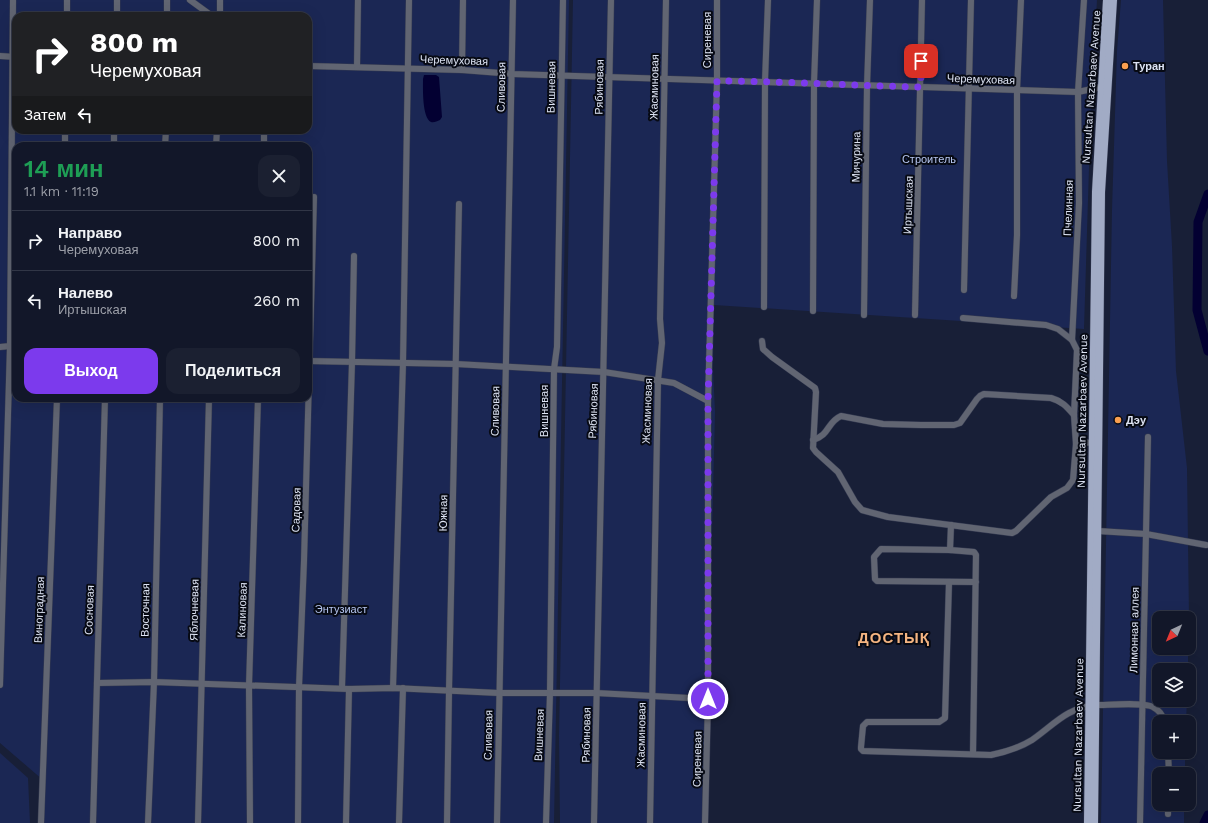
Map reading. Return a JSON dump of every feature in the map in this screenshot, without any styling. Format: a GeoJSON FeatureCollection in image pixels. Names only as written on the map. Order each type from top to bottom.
{"type":"FeatureCollection","features":[{"type":"Feature","properties":{"kind":"main road","name":"Nursultan Nazarbaev Avenue"},"geometry":{"type":"LineString","coordinates":[[1088,823],[1098,531],[1096,442],[1096,192],[1107,0]]}},
{"type":"Feature","properties":{"kind":"main road","name":"Nursultan Nazarbaev Avenue"},"geometry":{"type":"LineString","coordinates":[[1094,823],[1092,705],[1101,192],[1113,0]]}},
{"type":"Feature","properties":{"kind":"street"},"geometry":{"type":"LineString","coordinates":[[13,0],[13,12]]}},
{"type":"Feature","properties":{"kind":"street"},"geometry":{"type":"LineString","coordinates":[[67,0],[67,12]]}},
{"type":"Feature","properties":{"kind":"street"},"geometry":{"type":"LineString","coordinates":[[117,12],[118,0]]}},
{"type":"Feature","properties":{"kind":"street"},"geometry":{"type":"LineString","coordinates":[[167,0],[167,12]]}},
{"type":"Feature","properties":{"kind":"street"},"geometry":{"type":"LineString","coordinates":[[190,0],[206,12]]}},
{"type":"Feature","properties":{"kind":"street"},"geometry":{"type":"LineString","coordinates":[[220,0],[220,12]]}},
{"type":"Feature","properties":{"kind":"street"},"geometry":{"type":"LineString","coordinates":[[357,67],[358,0]]}},
{"type":"Feature","properties":{"kind":"street"},"geometry":{"type":"LineString","coordinates":[[393,688],[403,363],[409,0]]}},
{"type":"Feature","properties":{"kind":"street"},"geometry":{"type":"LineString","coordinates":[[462,70],[464,0]]}},
{"type":"Feature","properties":{"kind":"street","name":"Сливовая"},"geometry":{"type":"LineString","coordinates":[[497,823],[513,0]]}},
{"type":"Feature","properties":{"kind":"street","name":"Вишневая"},"geometry":{"type":"LineString","coordinates":[[546,823],[550,693],[554,369],[557,347],[563,0]]}},
{"type":"Feature","properties":{"kind":"street","name":"Рябиновая"},"geometry":{"type":"LineString","coordinates":[[594,823],[611,0]]}},
{"type":"Feature","properties":{"kind":"street","name":"Жасминовая"},"geometry":{"type":"LineString","coordinates":[[650,823],[658,380],[662,343],[660,319],[666,0]]}},
{"type":"Feature","properties":{"kind":"street","name":"Сиреневая"},"geometry":{"type":"LineString","coordinates":[[705,823],[708,699],[708,401],[717,81],[717,0]]}},
{"type":"Feature","properties":{"kind":"street"},"geometry":{"type":"LineString","coordinates":[[764,307],[765,81],[768,0]]}},
{"type":"Feature","properties":{"kind":"street"},"geometry":{"type":"LineString","coordinates":[[813,311],[814,83],[817,0]]}},
{"type":"Feature","properties":{"kind":"street","name":"Мичурина"},"geometry":{"type":"LineString","coordinates":[[864,315],[867,86],[870,0]]}},
{"type":"Feature","properties":{"kind":"street","name":"Иртышская"},"geometry":{"type":"LineString","coordinates":[[914,315],[921,87],[922,0]]}},
{"type":"Feature","properties":{"kind":"street"},"geometry":{"type":"LineString","coordinates":[[964,290],[971,0]]}},
{"type":"Feature","properties":{"kind":"street"},"geometry":{"type":"LineString","coordinates":[[1014,296],[1017,235],[1017,90],[1021,0]]}},
{"type":"Feature","properties":{"kind":"street","name":"Пчелинная"},"geometry":{"type":"LineString","coordinates":[[951,525],[1012,533],[1016,531],[1051,497],[1070,484],[1073,480],[1076,444],[1074,415],[1077,350],[1072,340],[1079,203],[1078,92],[1084,0]]}},
{"type":"Feature","properties":{"kind":"street"},"geometry":{"type":"LineString","coordinates":[[0,56],[12,57]]}},
{"type":"Feature","properties":{"kind":"street","name":"Черемуховая"},"geometry":{"type":"LineString","coordinates":[[312,66],[462,70],[512,74],[717,81],[765,81],[867,86],[1078,92],[1102,87]]}},
{"type":"Feature","properties":{"kind":"street","name":"Садовая"},"geometry":{"type":"LineString","coordinates":[[312,263],[314,198]]}},
{"type":"Feature","properties":{"kind":"street","name":"Южная"},"geometry":{"type":"LineString","coordinates":[[448,823],[449,691],[459,204]]}},
{"type":"Feature","properties":{"kind":"street"},"geometry":{"type":"LineString","coordinates":[[342,688],[354,256]]}},
{"type":"Feature","properties":{"kind":"street"},"geometry":{"type":"LineString","coordinates":[[963,318],[1046,325],[1058,329],[1072,340]]}},
{"type":"Feature","properties":{"kind":"street"},"geometry":{"type":"LineString","coordinates":[[762,341],[763,349],[772,357],[815,388],[813,448],[838,472],[855,502],[862,510],[888,517],[951,525],[950,550]]}},
{"type":"Feature","properties":{"kind":"street"},"geometry":{"type":"LineString","coordinates":[[0,347],[12,347]]}},
{"type":"Feature","properties":{"kind":"street"},"geometry":{"type":"LineString","coordinates":[[312,361],[456,364],[604,372],[674,383],[708,401]]}},
{"type":"Feature","properties":{"kind":"street"},"geometry":{"type":"LineString","coordinates":[[0,684],[12,373]]}},
{"type":"Feature","properties":{"kind":"street"},"geometry":{"type":"LineString","coordinates":[[813,440],[823,436],[836,418],[841,416],[883,424],[954,425],[960,423],[977,399],[984,394],[1057,399],[1074,415]]}},
{"type":"Feature","properties":{"kind":"street","name":"Виноградная"},"geometry":{"type":"LineString","coordinates":[[40,823],[57,402]]}},
{"type":"Feature","properties":{"kind":"street","name":"Сосновая"},"geometry":{"type":"LineString","coordinates":[[93,823],[105,402]]}},
{"type":"Feature","properties":{"kind":"street","name":"Восточная"},"geometry":{"type":"LineString","coordinates":[[148,823],[154,682],[160,402]]}},
{"type":"Feature","properties":{"kind":"street","name":"Яблочневая"},"geometry":{"type":"LineString","coordinates":[[198,823],[209,402]]}},
{"type":"Feature","properties":{"kind":"street","name":"Калиновая"},"geometry":{"type":"LineString","coordinates":[[250,823],[250,686],[258,402]]}},
{"type":"Feature","properties":{"kind":"street","name":"Садовая"},"geometry":{"type":"LineString","coordinates":[[298,823],[299,687],[308,402]]}},
{"type":"Feature","properties":{"kind":"street","name":"Лимонная аллея"},"geometry":{"type":"LineString","coordinates":[[1140,823],[1148,437]]}},
{"type":"Feature","properties":{"kind":"street"},"geometry":{"type":"LineString","coordinates":[[1076,444],[1096,442]]}},
{"type":"Feature","properties":{"kind":"street"},"geometry":{"type":"LineString","coordinates":[[1098,531],[1146,534],[1206,545]]}},
{"type":"Feature","properties":{"kind":"street"},"geometry":{"type":"LineString","coordinates":[[973,754],[976,582],[976,555],[974,552],[950,550],[881,549],[874,557],[875,579],[877,581],[976,582]]}},
{"type":"Feature","properties":{"kind":"street"},"geometry":{"type":"LineString","coordinates":[[949,582],[945,718],[940,722],[867,722],[863,726],[861,749],[863,751],[991,755],[1017,748],[1032,740],[1067,712],[1092,705],[1143,704],[1153,706],[1162,715]]}},
{"type":"Feature","properties":{"kind":"street"},"geometry":{"type":"LineString","coordinates":[[97,683],[154,682],[349,689],[403,688],[499,693],[596,693],[708,699]]}},
{"type":"Feature","properties":{"kind":"street"},"geometry":{"type":"LineString","coordinates":[[399,823],[403,688]]}},
{"type":"Feature","properties":{"kind":"street"},"geometry":{"type":"LineString","coordinates":[[346,823],[349,689]]}},
{"type":"Feature","properties":{"kind":"green space","name":"Энтузиаст"},"geometry":{"type":"Polygon","coordinates":[[[0,0],[569,0],[554,823],[41,823],[43,780],[0,743],[0,0]]]}},
{"type":"Feature","properties":{"kind":"green space","name":"Строитель"},"geometry":{"type":"Polygon","coordinates":[[[573,0],[1097,0],[1091,103],[1084,329],[714,305],[713,368],[715,412],[708,699],[703,757],[702,823],[560,823],[559,736],[573,0]]]}},
{"type":"Feature","properties":{"kind":"green space"},"geometry":{"type":"Polygon","coordinates":[[[1121,0],[1163,0],[1167,161],[1172,246],[1176,371],[1187,468],[1189,611],[1152,611],[1152,655],[1188,655],[1188,663],[1152,663],[1152,707],[1187,707],[1186,715],[1152,715],[1152,759],[1185,759],[1185,767],[1152,767],[1152,811],[1184,811],[1184,823],[1101,823],[1112,210],[1117,51],[1121,0]]]}},
{"type":"Feature","properties":{"kind":"green space"},"geometry":{"type":"Polygon","coordinates":[[[0,753],[28,778],[30,823],[0,823],[0,753]]]}},
{"type":"Feature","properties":{"kind":"shaded area"},"geometry":{"type":"Polygon","coordinates":[[[424,75],[436,75],[439,77],[442,117],[440,120],[434,122],[431,122],[426,115],[423,89],[424,75]]]}},
{"type":"Feature","properties":{"kind":"waterway"},"geometry":{"type":"LineString","coordinates":[[1208,194],[1198,222],[1197,310],[1208,351]]}},
{"type":"Feature","properties":{"kind":"waterway"},"geometry":{"type":"LineString","coordinates":[[1204,823],[1208,815]]}},
{"type":"Feature","properties":{"kind":"place","name":"Туран"},"geometry":{"type":"Point","coordinates":[1125,66]}},
{"type":"Feature","properties":{"kind":"place","name":"Дэу"},"geometry":{"type":"Point","coordinates":[1118,420]}},
{"type":"Feature","properties":{"kind":"district","name":"ДОСТЫҚ"},"geometry":{"type":"Point","coordinates":[894,638]}},
{"type":"Feature","properties":{"kind":"route"},"geometry":{"type":"LineString","coordinates":[[708,699],[708,401],[717,81],[765,81],[921,87],[921,61]]}}]}
